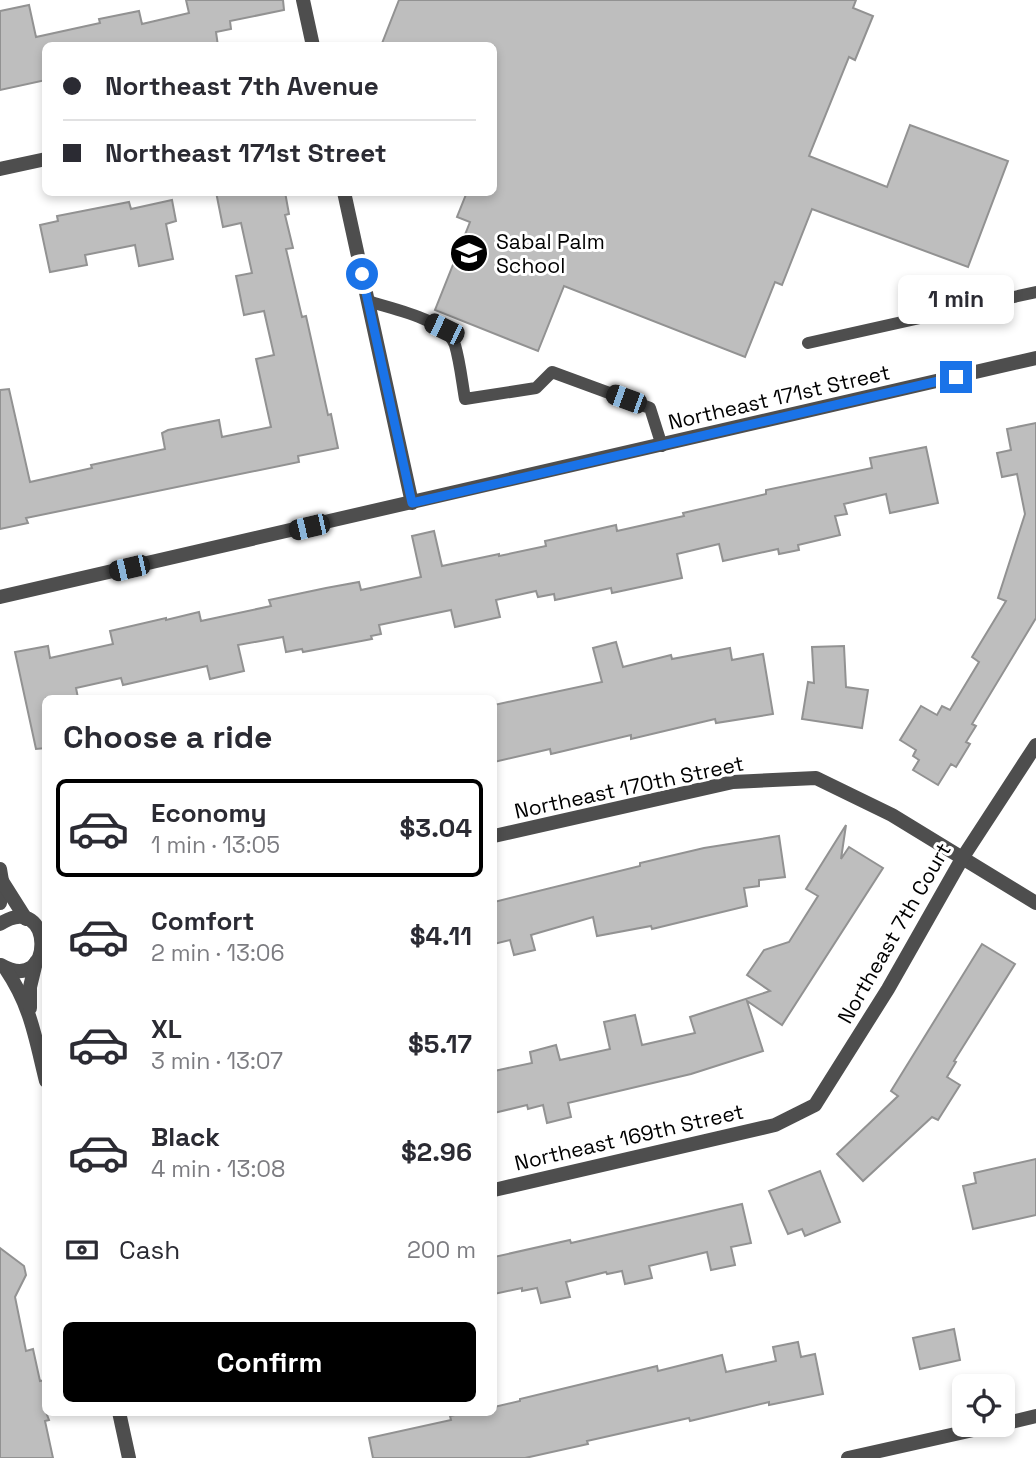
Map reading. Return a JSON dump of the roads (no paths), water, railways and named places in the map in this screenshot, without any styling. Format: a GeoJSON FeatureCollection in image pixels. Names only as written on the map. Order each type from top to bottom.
{"type":"FeatureCollection","features":[{"type":"Feature","properties":{"kind":"street"},"geometry":{"type":"LineString","coordinates":[[303,0],[312,42]]}},
{"type":"Feature","properties":{"kind":"street"},"geometry":{"type":"LineString","coordinates":[[0,169],[42,160]]}},
{"type":"Feature","properties":{"kind":"street"},"geometry":{"type":"LineString","coordinates":[[345,196],[412,503]]}},
{"type":"Feature","properties":{"kind":"street","name":"Northeast 171st Street"},"geometry":{"type":"LineString","coordinates":[[0,597],[1036,359]]}},
{"type":"Feature","properties":{"kind":"street","name":"Northeast 7th Court"},"geometry":{"type":"LineString","coordinates":[[775,1125],[815,1105],[888,989],[963,857],[1036,745]]}},
{"type":"Feature","properties":{"kind":"street","name":"Northeast 170th Street"},"geometry":{"type":"LineString","coordinates":[[497,835],[733,782],[816,778],[892,816],[1036,903]]}},
{"type":"Feature","properties":{"kind":"street"},"geometry":{"type":"LineString","coordinates":[[0,903],[1,875]]}},
{"type":"Feature","properties":{"kind":"street"},"geometry":{"type":"LineString","coordinates":[[1,875],[36,924]]}},
{"type":"Feature","properties":{"kind":"street"},"geometry":{"type":"LineString","coordinates":[[0,923],[9,918],[36,924]]}},
{"type":"Feature","properties":{"kind":"street"},"geometry":{"type":"LineString","coordinates":[[2,966],[20,970],[41,954]]}},
{"type":"Feature","properties":{"kind":"street"},"geometry":{"type":"LineString","coordinates":[[30,1012],[30,987],[41,954]]}},
{"type":"Feature","properties":{"kind":"street"},"geometry":{"type":"LineString","coordinates":[[2,966],[20,989],[30,1012],[42,1064]]}},
{"type":"Feature","properties":{"kind":"street","name":"Northeast 169th Street"},"geometry":{"type":"LineString","coordinates":[[497,1189],[775,1125]]}},
{"type":"Feature","properties":{"kind":"street"},"geometry":{"type":"LineString","coordinates":[[120,1416],[129,1458]]}},
{"type":"Feature","properties":{"kind":"street"},"geometry":{"type":"LineString","coordinates":[[1015,1421],[1036,1416]]}},
{"type":"Feature","properties":{"kind":"street"},"geometry":{"type":"LineString","coordinates":[[848,1458],[952,1435]]}},
{"type":"Feature","properties":{"kind":"lane"},"geometry":{"type":"LineString","coordinates":[[808,344],[1036,292]]}},
{"type":"Feature","properties":{"kind":"lane"},"geometry":{"type":"LineString","coordinates":[[368,301],[444,329],[454,343],[465,400],[536,388],[552,372],[650,408],[662,446]]}},
{"type":"Feature","properties":{"kind":"place","name":"Sabal Palm School"},"geometry":{"type":"Point","coordinates":[469,253]}}]}
